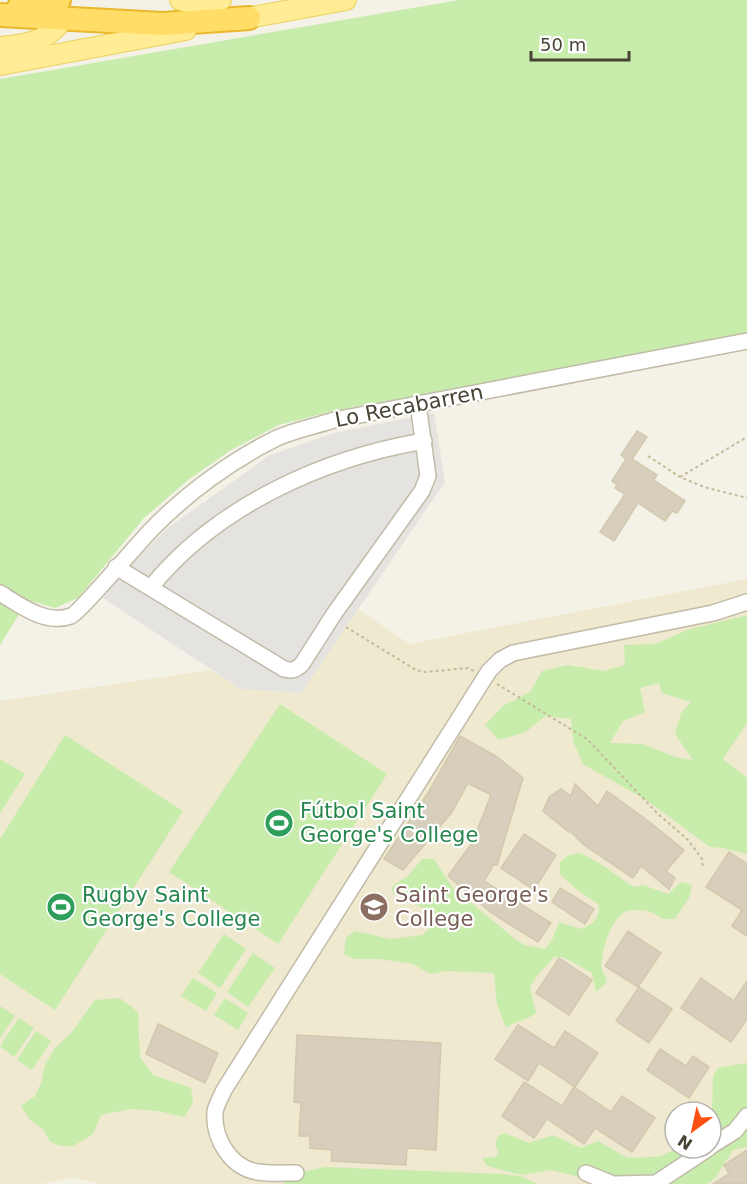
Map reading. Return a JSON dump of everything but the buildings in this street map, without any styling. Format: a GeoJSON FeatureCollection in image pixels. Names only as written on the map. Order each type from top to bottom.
{"type":"FeatureCollection","features":[{"type":"Feature","properties":{"kind":"highway"},"geometry":{"type":"LineString","coordinates":[[0,10],[59,0]]}},
{"type":"Feature","properties":{"kind":"highway"},"geometry":{"type":"LineString","coordinates":[[0,15],[163,24],[249,18]]}},
{"type":"Feature","properties":{"kind":"main road"},"geometry":{"type":"LineString","coordinates":[[180,0],[193,4],[220,0]]}},
{"type":"Feature","properties":{"kind":"main road"},"geometry":{"type":"LineString","coordinates":[[0,65],[346,0]]}},
{"type":"Feature","properties":{"kind":"main road"},"geometry":{"type":"LineString","coordinates":[[0,47],[23,45],[41,40],[58,26]]}},
{"type":"Feature","properties":{"kind":"lane","name":"Lo Recabarren"},"geometry":{"type":"LineString","coordinates":[[0,593],[29,610],[53,619],[73,616],[153,527],[196,490],[237,461],[279,437],[334,420],[747,341]]}},
{"type":"Feature","properties":{"kind":"lane"},"geometry":{"type":"LineString","coordinates":[[116,567],[284,669],[297,668],[422,491],[428,476],[418,404]]}},
{"type":"Feature","properties":{"kind":"lane"},"geometry":{"type":"LineString","coordinates":[[151,587],[176,559],[205,533],[243,507],[350,458],[393,446],[424,441]]}},
{"type":"Feature","properties":{"kind":"lane"},"geometry":{"type":"LineString","coordinates":[[296,1173],[257,1172],[239,1166],[225,1151],[219,1138],[215,1109],[224,1090],[485,677],[500,660],[513,653],[713,613],[747,602]]}},
{"type":"Feature","properties":{"kind":"lane"},"geometry":{"type":"LineString","coordinates":[[723,1139],[735,1131],[747,1116]]}},
{"type":"Feature","properties":{"kind":"lane"},"geometry":{"type":"LineString","coordinates":[[586,1173],[615,1184],[656,1183],[690,1160]]}},
{"type":"Feature","properties":{"kind":"path"},"geometry":{"type":"LineString","coordinates":[[680,477],[747,437]]}},
{"type":"Feature","properties":{"kind":"path"},"geometry":{"type":"LineString","coordinates":[[648,456],[680,477],[704,487],[747,498]]}},
{"type":"Feature","properties":{"kind":"path"},"geometry":{"type":"LineString","coordinates":[[346,627],[416,670],[426,672],[468,668],[586,739],[657,813],[688,840],[702,859],[702,869]]}},
{"type":"Feature","properties":{"kind":"shaded area"},"geometry":{"type":"Polygon","coordinates":[[[434,413],[445,482],[301,693],[241,689],[103,598],[130,564],[169,527],[270,455],[334,433],[434,413]]]}},
{"type":"Feature","properties":{"kind":"shaded area","name":"Saint George's College"},"geometry":{"type":"Polygon","coordinates":[[[747,579],[747,1184],[100,1184],[74,1178],[41,1184],[0,1184],[0,701],[211,670],[241,689],[300,693],[358,609],[409,644],[747,579]]]}},
{"type":"Feature","properties":{"kind":"green space"},"geometry":{"type":"Polygon","coordinates":[[[459,0],[747,0],[747,334],[333,411],[279,425],[231,450],[188,480],[144,518],[78,598],[55,608],[28,600],[0,645],[0,79],[459,0]]]}},
{"type":"Feature","properties":{"kind":"green space"},"geometry":{"type":"Polygon","coordinates":[[[747,617],[747,723],[723,759],[747,778],[747,854],[710,847],[648,801],[583,764],[573,741],[571,719],[545,716],[526,732],[499,740],[485,725],[503,706],[530,692],[542,671],[568,665],[603,671],[625,665],[624,645],[655,644],[690,629],[747,617]],[[659,683],[640,688],[645,712],[623,721],[610,743],[643,744],[675,757],[693,760],[675,734],[681,713],[691,702],[662,693],[659,683]]]}},
{"type":"Feature","properties":{"kind":"green space","name":"Fútbol Saint George's College"},"geometry":{"type":"Polygon","coordinates":[[[280,704],[387,774],[278,944],[169,872],[280,704]]]}},
{"type":"Feature","properties":{"kind":"green space","name":"Rugby Saint George's College"},"geometry":{"type":"Polygon","coordinates":[[[65,735],[183,811],[55,1010],[0,974],[0,839],[65,735]]]}},
{"type":"Feature","properties":{"kind":"green space"},"geometry":{"type":"Polygon","coordinates":[[[0,759],[25,774],[0,813],[0,759]]]}},
{"type":"Feature","properties":{"kind":"green space"},"geometry":{"type":"Polygon","coordinates":[[[579,853],[634,887],[643,885],[668,894],[681,882],[692,885],[689,898],[675,919],[662,919],[654,913],[641,910],[628,911],[616,920],[603,954],[602,969],[607,982],[596,992],[592,973],[563,957],[554,957],[537,976],[530,988],[536,1013],[506,1028],[497,1004],[494,973],[446,971],[430,974],[413,964],[379,959],[355,959],[344,954],[346,938],[355,931],[391,939],[423,935],[431,926],[427,910],[394,894],[391,889],[407,877],[422,859],[434,859],[452,887],[515,939],[525,945],[545,949],[552,940],[559,922],[581,929],[597,917],[599,905],[560,874],[560,862],[569,855],[579,853]]]}},
{"type":"Feature","properties":{"kind":"green space"},"geometry":{"type":"Polygon","coordinates":[[[224,934],[246,949],[220,988],[198,973],[224,934]]]}},
{"type":"Feature","properties":{"kind":"green space"},"geometry":{"type":"Polygon","coordinates":[[[253,953],[275,968],[248,1007],[227,992],[253,953]]]}},
{"type":"Feature","properties":{"kind":"green space"},"geometry":{"type":"Polygon","coordinates":[[[193,978],[217,993],[206,1011],[181,996],[193,978]]]}},
{"type":"Feature","properties":{"kind":"green space"},"geometry":{"type":"Polygon","coordinates":[[[120,998],[138,1012],[140,1057],[153,1075],[191,1088],[193,1102],[184,1117],[158,1111],[131,1109],[101,1115],[93,1134],[73,1146],[60,1146],[50,1142],[44,1130],[30,1120],[21,1106],[35,1096],[45,1065],[55,1048],[72,1032],[95,1000],[120,998]]]}},
{"type":"Feature","properties":{"kind":"green space"},"geometry":{"type":"Polygon","coordinates":[[[225,998],[248,1013],[238,1030],[214,1015],[225,998]]]}},
{"type":"Feature","properties":{"kind":"green space"},"geometry":{"type":"Polygon","coordinates":[[[0,1006],[15,1016],[0,1038],[0,1006]]]}},
{"type":"Feature","properties":{"kind":"green space"},"geometry":{"type":"Polygon","coordinates":[[[19,1018],[34,1028],[14,1057],[0,1046],[19,1018]]]}},
{"type":"Feature","properties":{"kind":"green space"},"geometry":{"type":"Polygon","coordinates":[[[36,1031],[51,1041],[32,1070],[17,1060],[36,1031]]]}},
{"type":"Feature","properties":{"kind":"green space"},"geometry":{"type":"Polygon","coordinates":[[[747,1063],[747,1147],[733,1150],[715,1178],[707,1184],[606,1184],[551,1170],[521,1175],[487,1166],[482,1158],[499,1154],[495,1144],[498,1136],[505,1133],[529,1143],[553,1135],[581,1148],[598,1141],[626,1157],[663,1155],[663,1160],[723,1160],[723,1100],[712,1100],[713,1076],[718,1068],[747,1063]]]}},
{"type":"Feature","properties":{"kind":"green space"},"geometry":{"type":"Polygon","coordinates":[[[325,1167],[502,1174],[520,1176],[538,1184],[283,1184],[303,1172],[325,1167]]]}},
{"type":"Feature","properties":{"kind":"tunnel"},"geometry":{"type":"LineString","coordinates":[[58,26],[72,0]]}},
{"type":"Feature","properties":{"kind":"place","name":"Fútbol Saint George's College"},"geometry":{"type":"Point","coordinates":[279,823]}},
{"type":"Feature","properties":{"kind":"place","name":"Rugby Saint George's College"},"geometry":{"type":"Point","coordinates":[61,907]}},
{"type":"Feature","properties":{"kind":"place","name":"Saint George's College"},"geometry":{"type":"Point","coordinates":[374,907]}}]}
